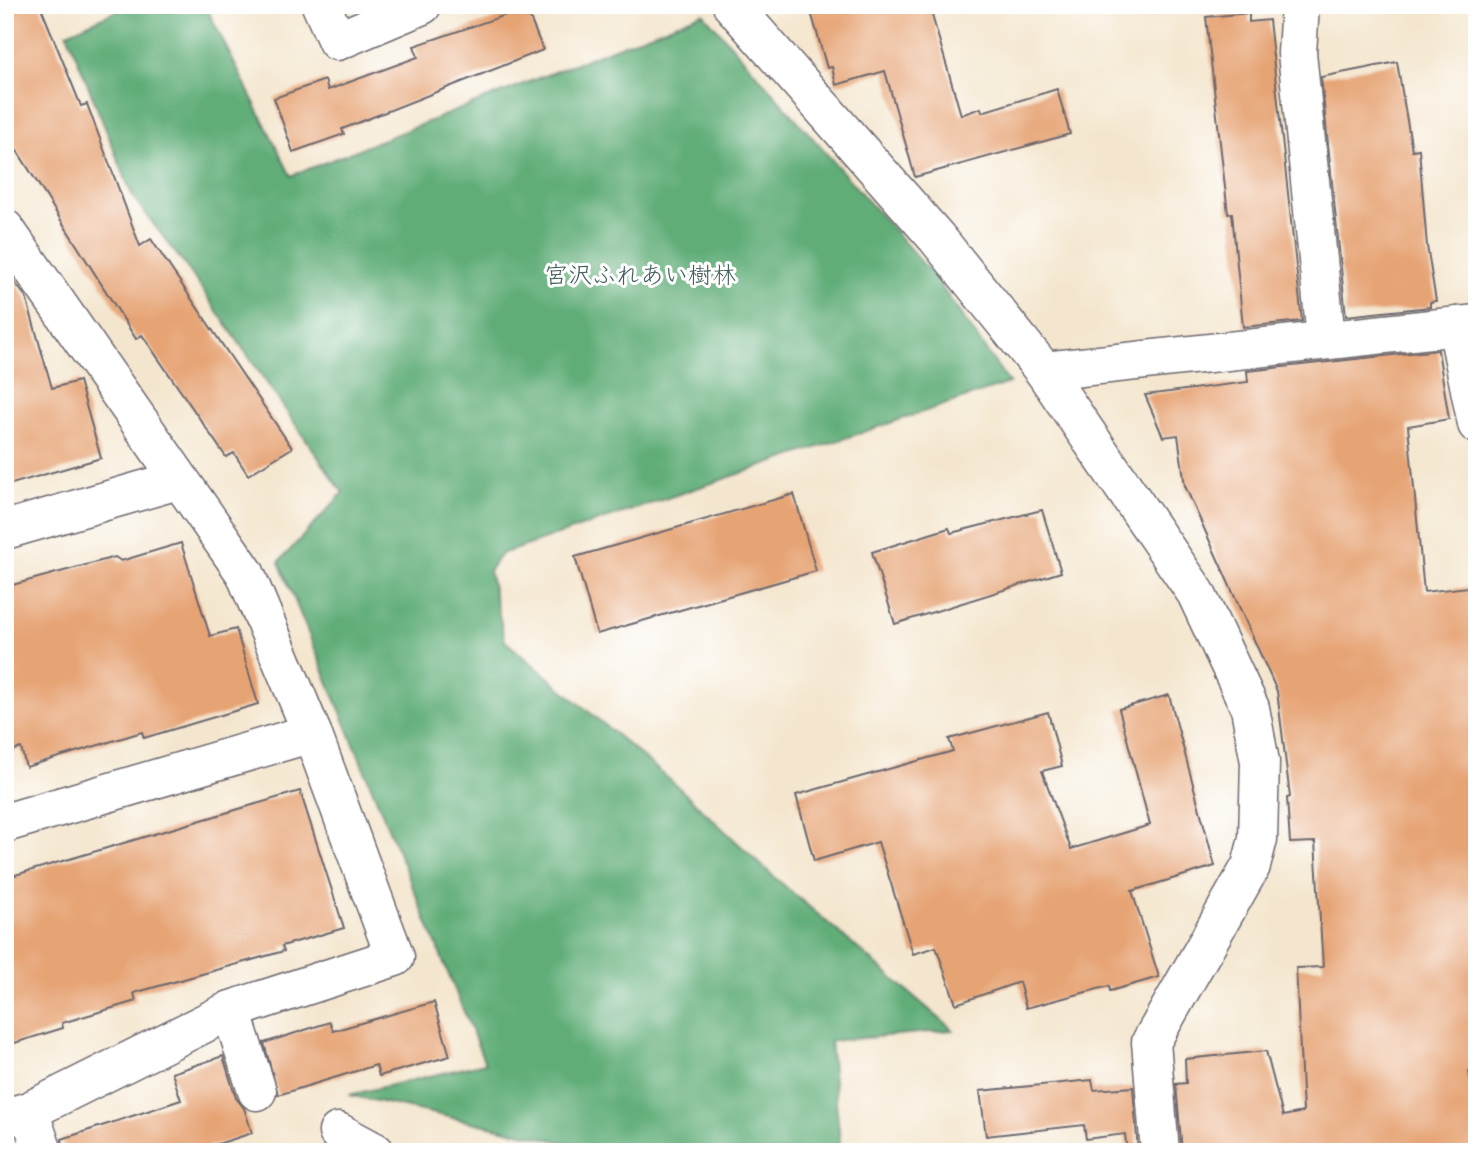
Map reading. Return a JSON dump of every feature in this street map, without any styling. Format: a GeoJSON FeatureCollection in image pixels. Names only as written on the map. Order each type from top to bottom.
{"type":"FeatureCollection","features":[{"type":"Feature","properties":{"kind":"street"},"geometry":{"type":"LineString","coordinates":[[321,5],[337,41],[422,5]]}},
{"type":"Feature","properties":{"kind":"street"},"geometry":{"type":"LineString","coordinates":[[732,5],[937,238],[1044,370],[1196,593],[1250,708],[1259,762],[1258,839],[1251,866],[1151,1042],[1160,1152]]}},
{"type":"Feature","properties":{"kind":"street"},"geometry":{"type":"LineString","coordinates":[[1300,5],[1297,53],[1326,338]]}},
{"type":"Feature","properties":{"kind":"street"},"geometry":{"type":"LineString","coordinates":[[5,229],[245,573],[312,733],[395,957],[231,1010],[17,1114],[43,1152]]}},
{"type":"Feature","properties":{"kind":"street"},"geometry":{"type":"LineString","coordinates":[[1044,370],[1467,325],[1477,424]]}},
{"type":"Feature","properties":{"kind":"street"},"geometry":{"type":"LineString","coordinates":[[5,530],[178,480]]}},
{"type":"Feature","properties":{"kind":"street"},"geometry":{"type":"LineString","coordinates":[[5,823],[312,733]]}},
{"type":"Feature","properties":{"kind":"street"},"geometry":{"type":"LineString","coordinates":[[231,1010],[257,1091]]}},
{"type":"Feature","properties":{"kind":"street"},"geometry":{"type":"LineString","coordinates":[[338,1132],[374,1152]]}},
{"type":"Feature","properties":{"kind":"green space","name":"宮沢ふれあい樹林"},"geometry":{"type":"Polygon","coordinates":[[[130,5],[205,5],[291,176],[703,13],[933,275],[1009,383],[501,554],[489,571],[505,641],[677,786],[773,876],[953,1030],[830,1041],[841,1152],[608,1152],[349,1095],[485,1063],[279,562],[343,493],[190,272],[133,197],[67,33],[130,5]]]}},
{"type":"Feature","properties":{"kind":"building"},"geometry":{"type":"Polygon","coordinates":[[[5,5],[40,5],[81,106],[87,104],[140,246],[151,239],[292,448],[248,475],[234,453],[226,457],[142,335],[136,339],[11,141],[5,127],[5,5]]]}},
{"type":"Feature","properties":{"kind":"building"},"geometry":{"type":"Polygon","coordinates":[[[809,5],[929,5],[961,115],[981,108],[982,112],[1057,89],[1070,134],[915,177],[885,71],[836,85],[832,67],[827,68],[809,5]]]}},
{"type":"Feature","properties":{"kind":"building"},"geometry":{"type":"Polygon","coordinates":[[[526,8],[543,50],[342,129],[344,134],[293,152],[274,98],[325,80],[328,90],[418,57],[414,46],[526,8]]]}},
{"type":"Feature","properties":{"kind":"building"},"geometry":{"type":"Polygon","coordinates":[[[1249,13],[1249,22],[1269,20],[1302,321],[1243,327],[1232,213],[1228,214],[1206,17],[1249,13]]]}},
{"type":"Feature","properties":{"kind":"building"},"geometry":{"type":"Polygon","coordinates":[[[1397,62],[1412,150],[1419,149],[1427,246],[1436,301],[1430,302],[1430,307],[1346,316],[1321,77],[1397,62]]]}},
{"type":"Feature","properties":{"kind":"building"},"geometry":{"type":"Polygon","coordinates":[[[5,270],[26,297],[52,388],[79,381],[101,458],[5,486],[5,270]]]}},
{"type":"Feature","properties":{"kind":"building"},"geometry":{"type":"Polygon","coordinates":[[[1438,350],[1449,419],[1408,426],[1424,592],[1477,586],[1477,1070],[1469,1071],[1477,1121],[1477,1152],[1182,1152],[1176,1084],[1186,1083],[1185,1059],[1266,1051],[1283,1116],[1303,1112],[1296,968],[1323,967],[1315,842],[1290,843],[1287,798],[1290,797],[1277,691],[1185,486],[1178,435],[1163,437],[1145,395],[1248,382],[1247,371],[1438,350]]]}},
{"type":"Feature","properties":{"kind":"building"},"geometry":{"type":"Polygon","coordinates":[[[794,494],[816,571],[597,634],[575,557],[794,494]]]}},
{"type":"Feature","properties":{"kind":"building"},"geometry":{"type":"Polygon","coordinates":[[[1042,510],[1061,572],[895,624],[872,552],[949,528],[951,533],[1042,510]]]}},
{"type":"Feature","properties":{"kind":"building"},"geometry":{"type":"Polygon","coordinates":[[[181,543],[210,636],[236,629],[258,704],[144,738],[142,732],[26,767],[21,748],[5,753],[5,587],[115,557],[121,561],[181,543]]]}},
{"type":"Feature","properties":{"kind":"building"},"geometry":{"type":"Polygon","coordinates":[[[1169,695],[1215,866],[1132,891],[1159,977],[1110,991],[1109,986],[1026,1008],[1019,982],[956,1004],[936,947],[913,954],[878,842],[814,861],[796,795],[953,751],[949,739],[1048,712],[1062,766],[1042,771],[1071,849],[1150,825],[1119,709],[1169,695]]]}},
{"type":"Feature","properties":{"kind":"building"},"geometry":{"type":"Polygon","coordinates":[[[300,791],[344,928],[282,946],[284,951],[134,993],[136,1001],[62,1023],[63,1028],[5,1046],[5,878],[300,791]]]}},
{"type":"Feature","properties":{"kind":"building"},"geometry":{"type":"Polygon","coordinates":[[[434,1002],[450,1056],[379,1076],[376,1065],[278,1095],[264,1043],[330,1022],[333,1031],[434,1002]]]}},
{"type":"Feature","properties":{"kind":"building"},"geometry":{"type":"Polygon","coordinates":[[[223,1056],[236,1098],[244,1108],[252,1133],[193,1152],[64,1152],[62,1139],[181,1100],[172,1073],[223,1056]]]}},
{"type":"Feature","properties":{"kind":"building"},"geometry":{"type":"Polygon","coordinates":[[[1092,1080],[1094,1090],[1133,1087],[1138,1152],[1127,1152],[1125,1134],[1086,1139],[1084,1125],[986,1136],[980,1091],[1092,1080]]]}}]}
